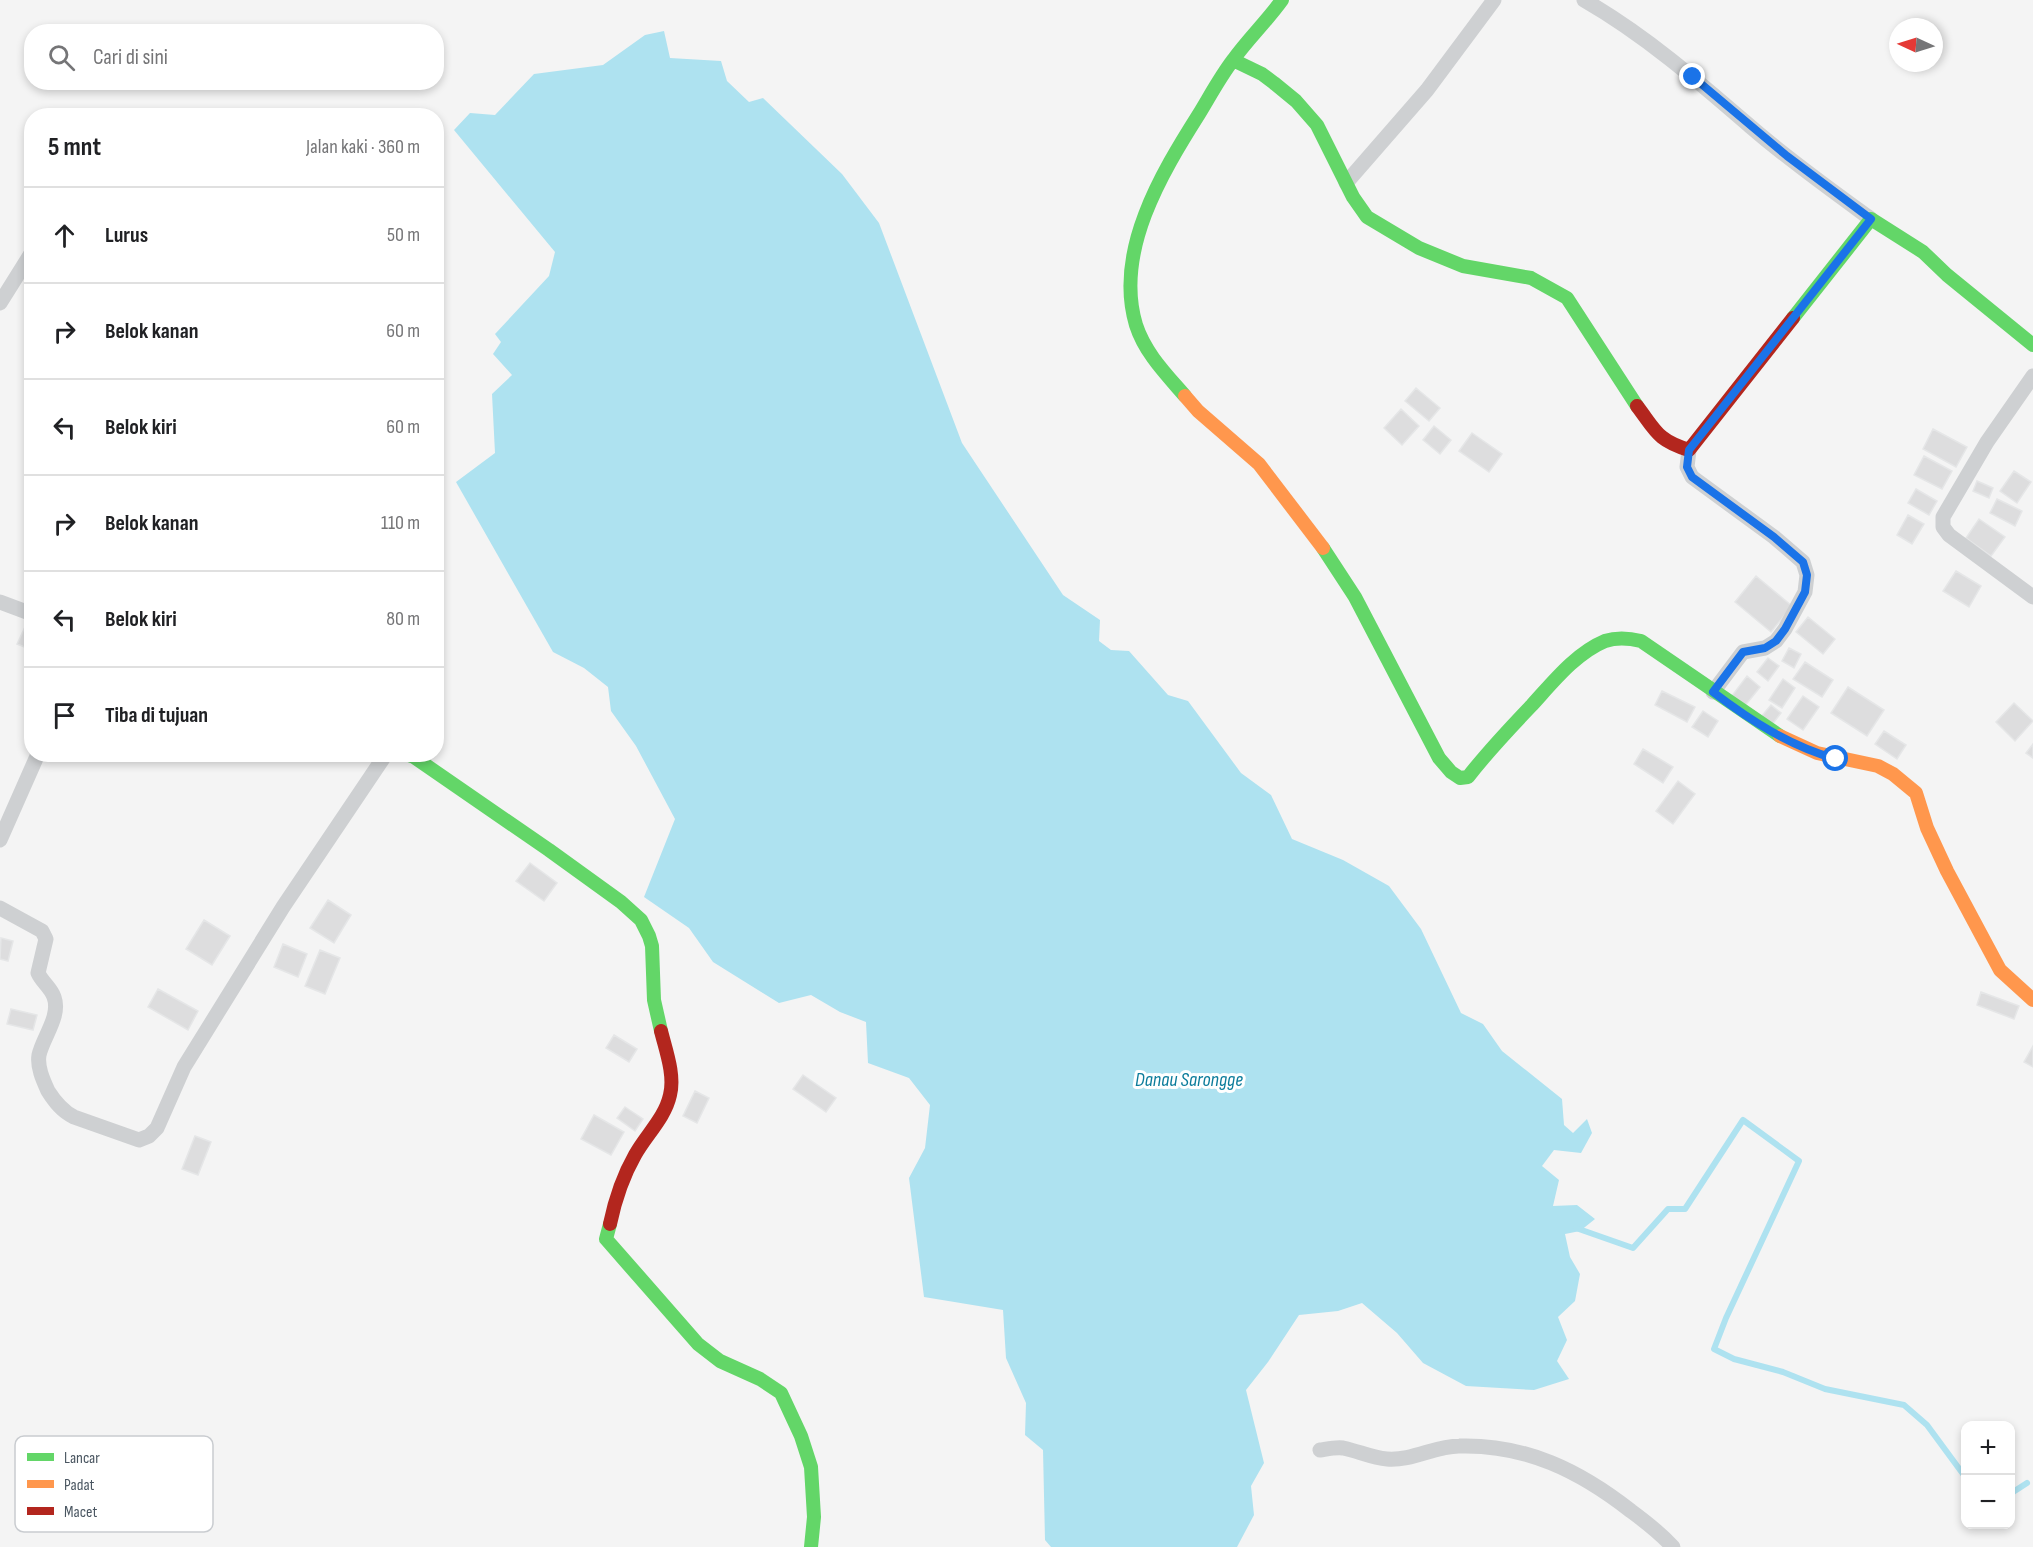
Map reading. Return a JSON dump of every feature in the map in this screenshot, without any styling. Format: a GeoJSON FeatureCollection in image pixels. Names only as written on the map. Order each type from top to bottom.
{"type":"FeatureCollection","features":[{"type":"Feature","properties":{"kind":"street"},"geometry":{"type":"LineString","coordinates":[[1282,0],[1233,60],[1167,165],[1141,222],[1130,281],[1131,303],[1142,341],[1153,359],[1198,411],[1259,464],[1319,542],[1355,597],[1438,758],[1460,778],[1468,777],[1502,736],[1568,668],[1601,643],[1633,638],[1641,641],[1754,721],[1789,741],[1817,753],[1878,766],[1893,774],[1916,793],[1927,828],[1947,871],[2000,970],[2033,1000]]}},
{"type":"Feature","properties":{"kind":"street"},"geometry":{"type":"LineString","coordinates":[[1346,183],[1427,90],[1494,0]]}},
{"type":"Feature","properties":{"kind":"street"},"geometry":{"type":"LineString","coordinates":[[1584,0],[1626,26],[1669,58],[1787,156],[1871,219],[1923,252],[1947,275],[2033,345]]}},
{"type":"Feature","properties":{"kind":"street"},"geometry":{"type":"LineString","coordinates":[[1233,60],[1262,74],[1296,101],[1317,124],[1346,183],[1366,217],[1419,249],[1463,266],[1531,278],[1567,298],[1626,391],[1662,439],[1689,450]]}},
{"type":"Feature","properties":{"kind":"street"},"geometry":{"type":"LineString","coordinates":[[1713,692],[1743,652],[1765,648],[1776,641],[1805,592],[1807,575],[1803,562],[1774,537],[1692,477],[1687,467],[1689,450],[1871,219]]}},
{"type":"Feature","properties":{"kind":"street"},"geometry":{"type":"LineString","coordinates":[[0,303],[24,265]]}},
{"type":"Feature","properties":{"kind":"street"},"geometry":{"type":"LineString","coordinates":[[2033,376],[1987,442],[1943,517],[1943,526],[1949,535],[2033,597]]}},
{"type":"Feature","properties":{"kind":"street"},"geometry":{"type":"LineString","coordinates":[[0,602],[24,611]]}},
{"type":"Feature","properties":{"kind":"street"},"geometry":{"type":"LineString","coordinates":[[0,840],[34,762]]}},
{"type":"Feature","properties":{"kind":"street"},"geometry":{"type":"LineString","coordinates":[[0,908],[42,931],[46,939],[38,973],[54,997],[55,1008],[53,1020],[39,1057],[40,1073],[56,1103],[74,1117],[139,1140],[144,1139],[157,1128],[184,1067],[283,907],[381,762]]}},
{"type":"Feature","properties":{"kind":"street"},"geometry":{"type":"LineString","coordinates":[[420,762],[528,834],[624,905],[644,923],[650,937],[654,1004],[671,1075],[669,1095],[663,1112],[623,1176],[606,1239],[698,1344],[720,1361],[760,1379],[781,1393],[801,1436],[811,1467],[814,1517],[811,1547]]}},
{"type":"Feature","properties":{"kind":"street"},"geometry":{"type":"LineString","coordinates":[[1320,1450],[1340,1448],[1387,1459],[1409,1458],[1455,1446],[1479,1446],[1538,1457],[1601,1488],[1673,1547]]}},
{"type":"Feature","properties":{"kind":"water","name":"Danau Sarongge"},"geometry":{"type":"Polygon","coordinates":[[[664,31],[670,58],[721,61],[727,81],[749,102],[763,98],[842,174],[879,223],[962,443],[1063,595],[1100,620],[1099,641],[1111,650],[1129,651],[1168,695],[1188,701],[1241,773],[1271,795],[1292,839],[1343,860],[1389,886],[1421,929],[1461,1013],[1483,1024],[1502,1051],[1562,1099],[1564,1125],[1573,1133],[1587,1119],[1592,1133],[1581,1153],[1554,1150],[1542,1166],[1559,1180],[1553,1206],[1577,1205],[1595,1219],[1580,1231],[1565,1234],[1570,1257],[1580,1274],[1575,1301],[1558,1317],[1567,1340],[1557,1361],[1569,1379],[1534,1390],[1466,1386],[1423,1363],[1397,1333],[1362,1303],[1338,1311],[1299,1315],[1268,1362],[1246,1390],[1264,1463],[1251,1486],[1254,1515],[1237,1547],[1051,1547],[1045,1540],[1043,1450],[1025,1435],[1026,1403],[1006,1358],[1003,1310],[924,1297],[909,1178],[925,1148],[930,1105],[909,1078],[868,1063],[866,1022],[840,1012],[811,995],[779,1003],[713,962],[689,928],[644,897],[675,819],[636,746],[611,711],[608,687],[584,668],[553,652],[456,482],[495,453],[492,394],[512,375],[493,354],[501,342],[495,334],[549,276],[555,252],[454,130],[470,113],[495,115],[534,74],[603,65],[645,35],[664,31]]]}},
{"type":"Feature","properties":{"kind":"building"},"geometry":{"type":"Polygon","coordinates":[[[1416,388],[1440,408],[1429,421],[1405,401],[1416,388]]]}},
{"type":"Feature","properties":{"kind":"building"},"geometry":{"type":"Polygon","coordinates":[[[1401,409],[1419,426],[1402,445],[1384,428],[1401,409]]]}},
{"type":"Feature","properties":{"kind":"building"},"geometry":{"type":"Polygon","coordinates":[[[1434,426],[1451,440],[1440,454],[1423,440],[1434,426]]]}},
{"type":"Feature","properties":{"kind":"building"},"geometry":{"type":"Polygon","coordinates":[[[1933,429],[1967,447],[1956,467],[1923,449],[1933,429]]]}},
{"type":"Feature","properties":{"kind":"building"},"geometry":{"type":"Polygon","coordinates":[[[1472,433],[1502,454],[1489,472],[1459,451],[1472,433]]]}},
{"type":"Feature","properties":{"kind":"building"},"geometry":{"type":"Polygon","coordinates":[[[1924,456],[1952,471],[1942,489],[1914,475],[1924,456]]]}},
{"type":"Feature","properties":{"kind":"building"},"geometry":{"type":"Polygon","coordinates":[[[2014,471],[2031,482],[2017,503],[2000,491],[2014,471]]]}},
{"type":"Feature","properties":{"kind":"building"},"geometry":{"type":"Polygon","coordinates":[[[1977,481],[1993,488],[1989,498],[1973,491],[1977,481]]]}},
{"type":"Feature","properties":{"kind":"building"},"geometry":{"type":"Polygon","coordinates":[[[1916,489],[1937,501],[1929,515],[1908,503],[1916,489]]]}},
{"type":"Feature","properties":{"kind":"building"},"geometry":{"type":"Polygon","coordinates":[[[1997,499],[2022,511],[2015,526],[1990,513],[1997,499]]]}},
{"type":"Feature","properties":{"kind":"building"},"geometry":{"type":"Polygon","coordinates":[[[1908,515],[1924,524],[1912,544],[1897,535],[1908,515]]]}},
{"type":"Feature","properties":{"kind":"building"},"geometry":{"type":"Polygon","coordinates":[[[1979,519],[2005,537],[1991,556],[1966,538],[1979,519]]]}},
{"type":"Feature","properties":{"kind":"building"},"geometry":{"type":"Polygon","coordinates":[[[1956,571],[1981,586],[1969,607],[1943,591],[1956,571]]]}},
{"type":"Feature","properties":{"kind":"building"},"geometry":{"type":"Polygon","coordinates":[[[1756,576],[1792,606],[1771,632],[1735,602],[1756,576]]]}},
{"type":"Feature","properties":{"kind":"building"},"geometry":{"type":"Polygon","coordinates":[[[1808,617],[1835,639],[1823,654],[1796,632],[1808,617]]]}},
{"type":"Feature","properties":{"kind":"building"},"geometry":{"type":"Polygon","coordinates":[[[24,629],[24,647],[17,644],[24,629]]]}},
{"type":"Feature","properties":{"kind":"building"},"geometry":{"type":"Polygon","coordinates":[[[1789,648],[1801,654],[1794,668],[1782,661],[1789,648]]]}},
{"type":"Feature","properties":{"kind":"building"},"geometry":{"type":"Polygon","coordinates":[[[1768,658],[1779,666],[1768,681],[1757,672],[1768,658]]]}},
{"type":"Feature","properties":{"kind":"building"},"geometry":{"type":"Polygon","coordinates":[[[1805,662],[1833,680],[1822,697],[1793,679],[1805,662]]]}},
{"type":"Feature","properties":{"kind":"building"},"geometry":{"type":"Polygon","coordinates":[[[1747,676],[1760,687],[1744,707],[1731,697],[1747,676]]]}},
{"type":"Feature","properties":{"kind":"building"},"geometry":{"type":"Polygon","coordinates":[[[1783,679],[1795,688],[1782,708],[1769,700],[1783,679]]]}},
{"type":"Feature","properties":{"kind":"building"},"geometry":{"type":"Polygon","coordinates":[[[1848,687],[1884,710],[1867,736],[1831,713],[1848,687]]]}},
{"type":"Feature","properties":{"kind":"building"},"geometry":{"type":"Polygon","coordinates":[[[1662,691],[1695,707],[1687,722],[1655,705],[1662,691]]]}},
{"type":"Feature","properties":{"kind":"building"},"geometry":{"type":"Polygon","coordinates":[[[1803,696],[1819,707],[1803,730],[1787,719],[1803,696]]]}},
{"type":"Feature","properties":{"kind":"building"},"geometry":{"type":"Polygon","coordinates":[[[2014,703],[2033,721],[2015,741],[1996,722],[2014,703]]]}},
{"type":"Feature","properties":{"kind":"building"},"geometry":{"type":"Polygon","coordinates":[[[1771,705],[1781,713],[1771,726],[1761,717],[1771,705]]]}},
{"type":"Feature","properties":{"kind":"building"},"geometry":{"type":"Polygon","coordinates":[[[1703,711],[1718,721],[1708,737],[1692,727],[1703,711]]]}},
{"type":"Feature","properties":{"kind":"building"},"geometry":{"type":"Polygon","coordinates":[[[1884,731],[1906,745],[1897,759],[1875,744],[1884,731]]]}},
{"type":"Feature","properties":{"kind":"building"},"geometry":{"type":"Polygon","coordinates":[[[2033,744],[2033,758],[2026,753],[2033,744]]]}},
{"type":"Feature","properties":{"kind":"building"},"geometry":{"type":"Polygon","coordinates":[[[1643,749],[1673,767],[1663,783],[1634,764],[1643,749]]]}},
{"type":"Feature","properties":{"kind":"building"},"geometry":{"type":"Polygon","coordinates":[[[1678,781],[1695,794],[1673,824],[1656,811],[1678,781]]]}},
{"type":"Feature","properties":{"kind":"building"},"geometry":{"type":"Polygon","coordinates":[[[530,863],[557,883],[544,901],[516,881],[530,863]]]}},
{"type":"Feature","properties":{"kind":"building"},"geometry":{"type":"Polygon","coordinates":[[[328,900],[351,915],[334,943],[310,928],[328,900]]]}},
{"type":"Feature","properties":{"kind":"building"},"geometry":{"type":"Polygon","coordinates":[[[204,920],[230,936],[212,965],[186,949],[204,920]]]}},
{"type":"Feature","properties":{"kind":"building"},"geometry":{"type":"Polygon","coordinates":[[[1,938],[13,941],[8,961],[0,959],[1,938]]]}},
{"type":"Feature","properties":{"kind":"building"},"geometry":{"type":"Polygon","coordinates":[[[283,944],[307,954],[298,977],[274,967],[283,944]]]}},
{"type":"Feature","properties":{"kind":"building"},"geometry":{"type":"Polygon","coordinates":[[[320,950],[340,958],[325,994],[305,986],[320,950]]]}},
{"type":"Feature","properties":{"kind":"building"},"geometry":{"type":"Polygon","coordinates":[[[158,989],[198,1011],[188,1030],[148,1007],[158,989]]]}},
{"type":"Feature","properties":{"kind":"building"},"geometry":{"type":"Polygon","coordinates":[[[1981,992],[2019,1006],[2014,1019],[1977,1005],[1981,992]]]}},
{"type":"Feature","properties":{"kind":"building"},"geometry":{"type":"Polygon","coordinates":[[[11,1009],[37,1015],[33,1030],[7,1024],[11,1009]]]}},
{"type":"Feature","properties":{"kind":"building"},"geometry":{"type":"Polygon","coordinates":[[[614,1035],[637,1049],[629,1062],[606,1048],[614,1035]]]}},
{"type":"Feature","properties":{"kind":"building"},"geometry":{"type":"Polygon","coordinates":[[[2033,1046],[2033,1067],[2024,1062],[2033,1046]]]}},
{"type":"Feature","properties":{"kind":"building"},"geometry":{"type":"Polygon","coordinates":[[[803,1075],[836,1098],[826,1112],[793,1089],[803,1075]]]}},
{"type":"Feature","properties":{"kind":"building"},"geometry":{"type":"Polygon","coordinates":[[[695,1091],[709,1098],[697,1123],[683,1116],[695,1091]]]}},
{"type":"Feature","properties":{"kind":"building"},"geometry":{"type":"Polygon","coordinates":[[[625,1107],[643,1119],[635,1131],[617,1118],[625,1107]]]}},
{"type":"Feature","properties":{"kind":"building"},"geometry":{"type":"Polygon","coordinates":[[[594,1115],[624,1132],[611,1155],[581,1139],[594,1115]]]}},
{"type":"Feature","properties":{"kind":"building"},"geometry":{"type":"Polygon","coordinates":[[[195,1136],[211,1142],[198,1175],[182,1169],[195,1136]]]}},
{"type":"Feature","properties":{"kind":"waterway"},"geometry":{"type":"LineString","coordinates":[[1576,1228],[1633,1248],[1668,1209],[1685,1209],[1743,1120],[1799,1161],[1726,1318],[1714,1349],[1734,1359],[1783,1372],[1825,1389],[1904,1405],[1927,1425],[1964,1475]]}},
{"type":"Feature","properties":{"kind":"waterway"},"geometry":{"type":"LineString","coordinates":[[2015,1491],[2027,1483]]}},
{"type":"Feature","properties":{"kind":"traffic: fast"},"geometry":{"type":"LineString","coordinates":[[1185,396],[1150,354],[1136,325],[1131,297],[1131,270],[1136,242],[1157,188],[1184,137],[1228,66],[1282,0]]}},
{"type":"Feature","properties":{"kind":"traffic: fast"},"geometry":{"type":"LineString","coordinates":[[1233,60],[1262,74],[1274,83],[1296,101],[1317,125],[1353,197],[1367,217],[1419,248],[1463,266],[1531,278],[1567,298],[1637,406]]}},
{"type":"Feature","properties":{"kind":"traffic: fast"},"geometry":{"type":"LineString","coordinates":[[1793,318],[1871,219],[1923,252],[1947,275],[2033,345]]}},
{"type":"Feature","properties":{"kind":"traffic: fast"},"geometry":{"type":"LineString","coordinates":[[1323,548],[1355,597],[1439,758],[1451,772],[1460,778],[1468,777],[1499,740],[1575,660],[1594,646],[1614,639],[1641,641],[1780,736]]}},
{"type":"Feature","properties":{"kind":"traffic: fast"},"geometry":{"type":"LineString","coordinates":[[421,762],[549,850],[621,902],[641,920],[652,946],[654,1000],[661,1031]]}},
{"type":"Feature","properties":{"kind":"traffic: fast"},"geometry":{"type":"LineString","coordinates":[[610,1224],[606,1239],[698,1344],[720,1361],[760,1379],[781,1393],[801,1436],[811,1467],[814,1517],[811,1547]]}},
{"type":"Feature","properties":{"kind":"traffic: slow"},"geometry":{"type":"LineString","coordinates":[[1185,396],[1198,411],[1259,464],[1323,548]]}},
{"type":"Feature","properties":{"kind":"traffic: slow"},"geometry":{"type":"LineString","coordinates":[[1780,736],[1817,753],[1878,766],[1893,774],[1916,793],[1927,828],[1947,871],[2000,970],[2033,1000]]}},
{"type":"Feature","properties":{"kind":"traffic: jam"},"geometry":{"type":"LineString","coordinates":[[1637,406],[1658,434],[1689,450],[1793,318]]}},
{"type":"Feature","properties":{"kind":"traffic: jam"},"geometry":{"type":"LineString","coordinates":[[610,1224],[627,1171],[668,1103],[671,1071],[661,1031]]}},
{"type":"Feature","properties":{"kind":"route"},"geometry":{"type":"LineString","coordinates":[[1693,77],[1822,184],[1871,219],[1689,450],[1687,467],[1692,477],[1774,537],[1803,562],[1807,575],[1805,592],[1776,641],[1765,648],[1743,652],[1713,692],[1773,733],[1836,759]]}}]}
